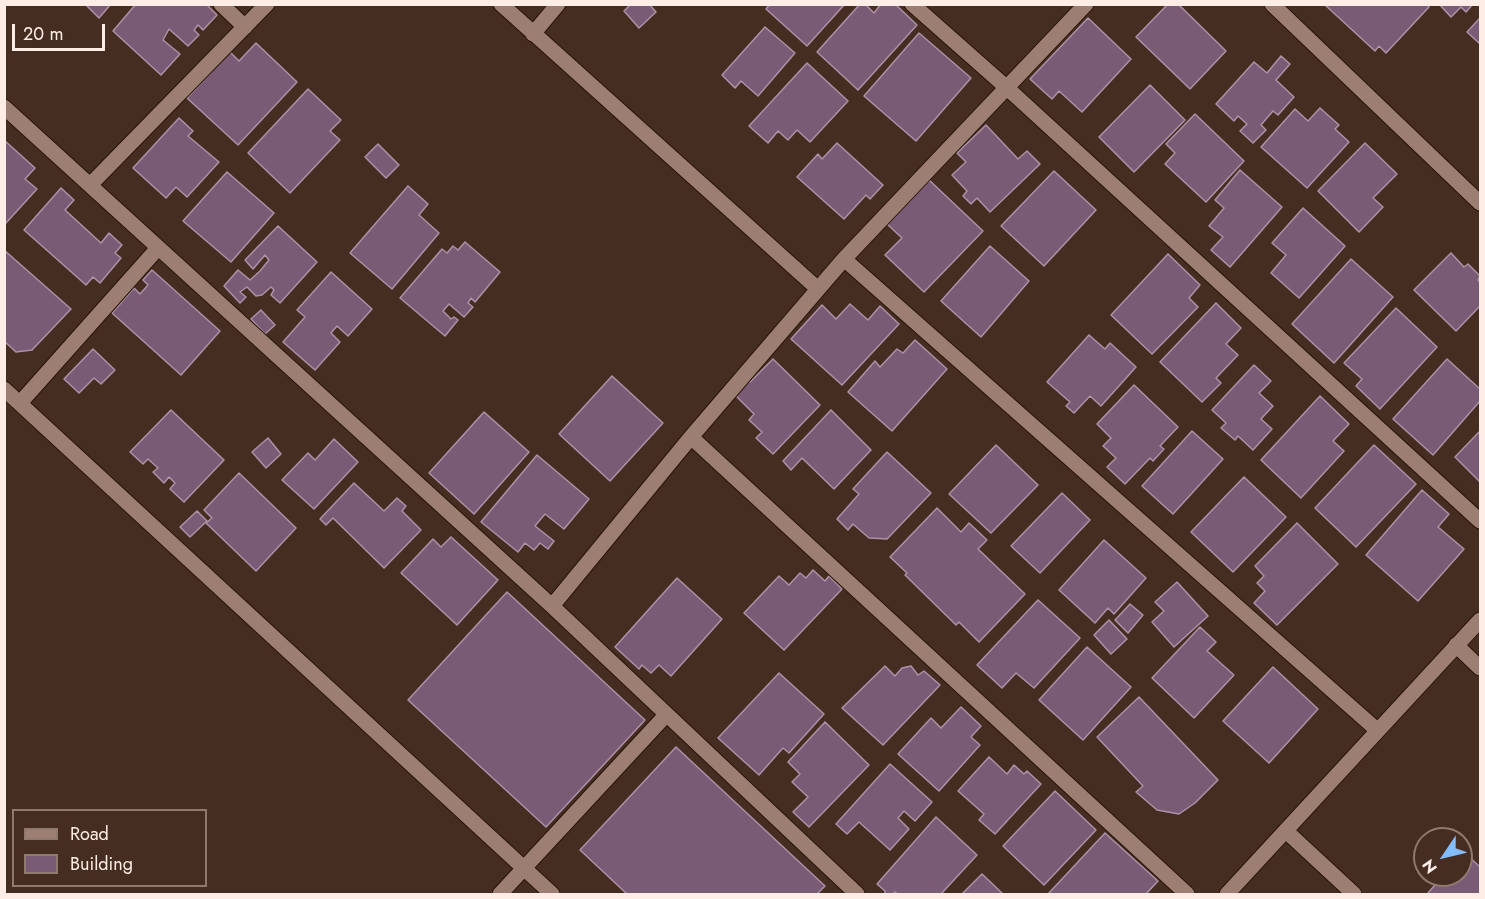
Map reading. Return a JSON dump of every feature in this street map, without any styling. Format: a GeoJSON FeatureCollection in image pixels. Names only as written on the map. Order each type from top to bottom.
{"type":"FeatureCollection","features":[{"type":"Feature","properties":{"kind":"street"},"geometry":{"type":"LineString","coordinates":[[221,4],[245,27]]}},
{"type":"Feature","properties":{"kind":"street"},"geometry":{"type":"LineString","coordinates":[[90,185],[267,4]]}},
{"type":"Feature","properties":{"kind":"street"},"geometry":{"type":"LineString","coordinates":[[501,4],[818,289]]}},
{"type":"Feature","properties":{"kind":"street"},"geometry":{"type":"LineString","coordinates":[[533,33],[558,4]]}},
{"type":"Feature","properties":{"kind":"street"},"geometry":{"type":"LineString","coordinates":[[912,4],[1006,87],[1480,521]]}},
{"type":"Feature","properties":{"kind":"street"},"geometry":{"type":"LineString","coordinates":[[552,606],[844,259],[1086,4]]}},
{"type":"Feature","properties":{"kind":"street"},"geometry":{"type":"LineString","coordinates":[[1272,4],[1480,203]]}},
{"type":"Feature","properties":{"kind":"street"},"geometry":{"type":"LineString","coordinates":[[4,107],[552,606],[857,894]]}},
{"type":"Feature","properties":{"kind":"street"},"geometry":{"type":"LineString","coordinates":[[20,403],[158,248]]}},
{"type":"Feature","properties":{"kind":"street"},"geometry":{"type":"LineString","coordinates":[[844,259],[1377,730]]}},
{"type":"Feature","properties":{"kind":"street"},"geometry":{"type":"LineString","coordinates":[[4,389],[552,894]]}},
{"type":"Feature","properties":{"kind":"street"},"geometry":{"type":"LineString","coordinates":[[692,437],[1186,894]]}},
{"type":"Feature","properties":{"kind":"street"},"geometry":{"type":"LineString","coordinates":[[1227,894],[1480,620]]}},
{"type":"Feature","properties":{"kind":"street"},"geometry":{"type":"LineString","coordinates":[[1456,645],[1480,668]]}},
{"type":"Feature","properties":{"kind":"street"},"geometry":{"type":"LineString","coordinates":[[500,894],[666,715]]}},
{"type":"Feature","properties":{"kind":"street"},"geometry":{"type":"LineString","coordinates":[[1286,831],[1354,894]]}},
{"type":"Feature","properties":{"kind":"building"},"geometry":{"type":"Polygon","coordinates":[[[85,4],[111,4],[99,18],[85,4]]]}},
{"type":"Feature","properties":{"kind":"building"},"geometry":{"type":"Polygon","coordinates":[[[136,4],[206,4],[217,15],[203,30],[198,25],[194,30],[199,35],[188,46],[169,29],[163,40],[180,54],[161,75],[113,31],[136,4]]]}},
{"type":"Feature","properties":{"kind":"building"},"geometry":{"type":"Polygon","coordinates":[[[631,4],[649,4],[656,12],[639,28],[624,11],[631,4]]]}},
{"type":"Feature","properties":{"kind":"building"},"geometry":{"type":"Polygon","coordinates":[[[770,4],[845,4],[807,46],[766,9],[770,4]]]}},
{"type":"Feature","properties":{"kind":"building"},"geometry":{"type":"Polygon","coordinates":[[[860,4],[865,4],[874,13],[881,4],[895,4],[917,25],[858,90],[817,52],[860,4]]]}},
{"type":"Feature","properties":{"kind":"building"},"geometry":{"type":"Polygon","coordinates":[[[1168,4],[1178,4],[1226,51],[1190,89],[1136,37],[1168,4]]]}},
{"type":"Feature","properties":{"kind":"building"},"geometry":{"type":"Polygon","coordinates":[[[1324,4],[1426,4],[1429,7],[1386,53],[1379,46],[1375,51],[1324,4]]]}},
{"type":"Feature","properties":{"kind":"building"},"geometry":{"type":"Polygon","coordinates":[[[1439,4],[1473,4],[1466,12],[1461,7],[1451,17],[1439,4]]]}},
{"type":"Feature","properties":{"kind":"building"},"geometry":{"type":"Polygon","coordinates":[[[1088,18],[1131,59],[1082,112],[1059,91],[1052,99],[1030,79],[1088,18]]]}},
{"type":"Feature","properties":{"kind":"building"},"geometry":{"type":"Polygon","coordinates":[[[1480,18],[1480,44],[1467,32],[1480,18]]]}},
{"type":"Feature","properties":{"kind":"building"},"geometry":{"type":"Polygon","coordinates":[[[765,27],[795,53],[758,96],[741,81],[735,88],[722,75],[765,27]]]}},
{"type":"Feature","properties":{"kind":"building"},"geometry":{"type":"Polygon","coordinates":[[[919,33],[971,78],[916,141],[864,96],[919,33]]]}},
{"type":"Feature","properties":{"kind":"building"},"geometry":{"type":"Polygon","coordinates":[[[256,43],[297,82],[238,145],[187,98],[230,52],[239,61],[256,43]]]}},
{"type":"Feature","properties":{"kind":"building"},"geometry":{"type":"Polygon","coordinates":[[[1281,56],[1290,64],[1276,80],[1294,97],[1278,115],[1273,111],[1261,125],[1266,130],[1253,143],[1240,131],[1247,124],[1238,116],[1234,121],[1216,104],[1254,62],[1267,73],[1281,56]]]}},
{"type":"Feature","properties":{"kind":"building"},"geometry":{"type":"Polygon","coordinates":[[[807,63],[848,101],[810,142],[797,130],[788,140],[778,131],[768,143],[749,126],[807,63]]]}},
{"type":"Feature","properties":{"kind":"building"},"geometry":{"type":"Polygon","coordinates":[[[1150,85],[1185,120],[1134,172],[1099,137],[1150,85]]]}},
{"type":"Feature","properties":{"kind":"building"},"geometry":{"type":"Polygon","coordinates":[[[308,89],[341,120],[330,131],[340,140],[290,193],[248,153],[308,89]]]}},
{"type":"Feature","properties":{"kind":"building"},"geometry":{"type":"Polygon","coordinates":[[[1320,108],[1339,125],[1335,129],[1349,142],[1307,188],[1261,147],[1295,109],[1308,121],[1320,108]]]}},
{"type":"Feature","properties":{"kind":"building"},"geometry":{"type":"Polygon","coordinates":[[[1195,114],[1244,161],[1206,202],[1165,164],[1175,153],[1166,144],[1195,114]]]}},
{"type":"Feature","properties":{"kind":"building"},"geometry":{"type":"Polygon","coordinates":[[[179,118],[193,131],[188,136],[219,162],[187,197],[176,187],[166,198],[133,168],[179,118]]]}},
{"type":"Feature","properties":{"kind":"building"},"geometry":{"type":"Polygon","coordinates":[[[986,125],[1018,159],[1027,151],[1040,164],[990,212],[977,198],[971,204],[963,196],[967,191],[952,175],[966,162],[957,153],[986,125]]]}},
{"type":"Feature","properties":{"kind":"building"},"geometry":{"type":"Polygon","coordinates":[[[4,140],[35,168],[25,179],[37,189],[6,223],[4,222],[4,140]]]}},
{"type":"Feature","properties":{"kind":"building"},"geometry":{"type":"Polygon","coordinates":[[[837,143],[883,185],[870,199],[866,195],[844,219],[797,177],[818,154],[822,159],[837,143]]]}},
{"type":"Feature","properties":{"kind":"building"},"geometry":{"type":"Polygon","coordinates":[[[1365,143],[1397,174],[1373,198],[1383,207],[1359,232],[1318,191],[1365,143]]]}},
{"type":"Feature","properties":{"kind":"building"},"geometry":{"type":"Polygon","coordinates":[[[378,144],[399,165],[386,178],[365,157],[378,144]]]}},
{"type":"Feature","properties":{"kind":"building"},"geometry":{"type":"Polygon","coordinates":[[[1240,170],[1282,207],[1230,267],[1211,250],[1223,237],[1209,226],[1224,208],[1215,200],[1240,170]]]}},
{"type":"Feature","properties":{"kind":"building"},"geometry":{"type":"Polygon","coordinates":[[[1054,171],[1096,210],[1044,266],[1001,226],[1054,171]]]}},
{"type":"Feature","properties":{"kind":"building"},"geometry":{"type":"Polygon","coordinates":[[[227,172],[274,213],[231,262],[183,221],[227,172]]]}},
{"type":"Feature","properties":{"kind":"building"},"geometry":{"type":"Polygon","coordinates":[[[929,180],[983,231],[924,292],[885,255],[902,238],[887,224],[929,180]]]}},
{"type":"Feature","properties":{"kind":"building"},"geometry":{"type":"Polygon","coordinates":[[[408,186],[428,204],[419,215],[439,233],[392,289],[350,253],[408,186]]]}},
{"type":"Feature","properties":{"kind":"building"},"geometry":{"type":"Polygon","coordinates":[[[61,188],[74,200],[65,210],[101,243],[109,233],[122,245],[115,253],[121,258],[100,283],[93,277],[86,285],[24,230],[61,188]]]}},
{"type":"Feature","properties":{"kind":"building"},"geometry":{"type":"Polygon","coordinates":[[[1303,208],[1345,246],[1299,298],[1271,273],[1286,255],[1272,243],[1303,208]]]}},
{"type":"Feature","properties":{"kind":"building"},"geometry":{"type":"Polygon","coordinates":[[[278,226],[317,262],[280,303],[271,295],[274,290],[271,287],[262,295],[256,296],[247,287],[240,292],[246,297],[240,303],[224,286],[238,270],[250,280],[260,271],[269,260],[265,255],[253,269],[245,260],[278,226]]]}},
{"type":"Feature","properties":{"kind":"building"},"geometry":{"type":"Polygon","coordinates":[[[465,242],[500,272],[475,302],[471,298],[468,303],[473,307],[464,317],[449,304],[443,311],[451,319],[454,317],[458,320],[445,336],[400,298],[442,249],[447,253],[453,246],[458,250],[465,242]]]}},
{"type":"Feature","properties":{"kind":"building"},"geometry":{"type":"Polygon","coordinates":[[[990,246],[1029,281],[981,337],[941,301],[990,246]]]}},
{"type":"Feature","properties":{"kind":"building"},"geometry":{"type":"Polygon","coordinates":[[[4,250],[71,309],[32,350],[16,352],[4,341],[4,250]]]}},
{"type":"Feature","properties":{"kind":"building"},"geometry":{"type":"Polygon","coordinates":[[[1451,253],[1464,267],[1468,264],[1480,276],[1478,280],[1480,282],[1480,306],[1456,331],[1414,290],[1451,253]]]}},
{"type":"Feature","properties":{"kind":"building"},"geometry":{"type":"Polygon","coordinates":[[[1168,254],[1200,285],[1189,298],[1198,307],[1152,354],[1111,315],[1168,254]]]}},
{"type":"Feature","properties":{"kind":"building"},"geometry":{"type":"Polygon","coordinates":[[[1351,259],[1393,297],[1334,363],[1292,324],[1351,259]]]}},
{"type":"Feature","properties":{"kind":"building"},"geometry":{"type":"Polygon","coordinates":[[[152,270],[220,331],[181,375],[112,313],[134,288],[140,294],[148,285],[143,280],[152,270]]]}},
{"type":"Feature","properties":{"kind":"building"},"geometry":{"type":"Polygon","coordinates":[[[331,272],[372,309],[348,336],[337,326],[331,333],[340,342],[315,370],[283,342],[305,317],[297,310],[331,272]]]}},
{"type":"Feature","properties":{"kind":"building"},"geometry":{"type":"Polygon","coordinates":[[[1216,303],[1241,328],[1226,344],[1238,355],[1216,378],[1221,383],[1202,402],[1160,362],[1216,303]]]}},
{"type":"Feature","properties":{"kind":"building"},"geometry":{"type":"Polygon","coordinates":[[[850,304],[868,320],[880,306],[899,324],[842,385],[791,339],[822,305],[836,319],[850,304]]]}},
{"type":"Feature","properties":{"kind":"building"},"geometry":{"type":"Polygon","coordinates":[[[1396,308],[1437,347],[1380,409],[1356,386],[1362,379],[1344,363],[1396,308]]]}},
{"type":"Feature","properties":{"kind":"building"},"geometry":{"type":"Polygon","coordinates":[[[261,310],[275,325],[265,334],[251,319],[261,310]]]}},
{"type":"Feature","properties":{"kind":"building"},"geometry":{"type":"Polygon","coordinates":[[[1089,335],[1105,349],[1110,343],[1136,367],[1101,406],[1090,396],[1074,413],[1066,406],[1070,402],[1047,382],[1089,335]]]}},
{"type":"Feature","properties":{"kind":"building"},"geometry":{"type":"Polygon","coordinates":[[[915,340],[947,369],[892,431],[848,392],[875,361],[880,367],[897,349],[903,353],[915,340]]]}},
{"type":"Feature","properties":{"kind":"building"},"geometry":{"type":"Polygon","coordinates":[[[93,349],[115,370],[101,384],[94,378],[79,393],[64,379],[93,349]]]}},
{"type":"Feature","properties":{"kind":"building"},"geometry":{"type":"Polygon","coordinates":[[[773,359],[820,405],[773,454],[756,438],[762,432],[749,420],[754,414],[730,390],[744,376],[750,382],[773,359]]]}},
{"type":"Feature","properties":{"kind":"building"},"geometry":{"type":"Polygon","coordinates":[[[1447,359],[1480,389],[1480,401],[1433,455],[1393,419],[1447,359]]]}},
{"type":"Feature","properties":{"kind":"building"},"geometry":{"type":"Polygon","coordinates":[[[1254,365],[1271,381],[1259,393],[1273,406],[1261,419],[1272,429],[1253,450],[1238,436],[1235,440],[1221,428],[1226,423],[1212,410],[1254,365]]]}},
{"type":"Feature","properties":{"kind":"building"},"geometry":{"type":"Polygon","coordinates":[[[612,376],[663,423],[610,481],[559,434],[612,376]]]}},
{"type":"Feature","properties":{"kind":"building"},"geometry":{"type":"Polygon","coordinates":[[[1134,385],[1178,427],[1160,446],[1164,449],[1153,461],[1150,458],[1125,484],[1107,467],[1116,458],[1103,446],[1111,438],[1097,424],[1134,385]]]}},
{"type":"Feature","properties":{"kind":"building"},"geometry":{"type":"Polygon","coordinates":[[[1320,396],[1349,424],[1333,441],[1344,451],[1301,498],[1261,460],[1320,396]]]}},
{"type":"Feature","properties":{"kind":"building"},"geometry":{"type":"Polygon","coordinates":[[[171,410],[224,460],[184,502],[170,489],[175,483],[169,477],[164,483],[153,472],[158,468],[148,459],[143,464],[130,452],[171,410]]]}},
{"type":"Feature","properties":{"kind":"building"},"geometry":{"type":"Polygon","coordinates":[[[831,410],[871,450],[834,489],[802,458],[791,470],[783,461],[831,410]]]}},
{"type":"Feature","properties":{"kind":"building"},"geometry":{"type":"Polygon","coordinates":[[[484,412],[529,452],[474,514],[429,473],[484,412]]]}},
{"type":"Feature","properties":{"kind":"building"},"geometry":{"type":"Polygon","coordinates":[[[1192,431],[1223,459],[1173,514],[1142,486],[1192,431]]]}},
{"type":"Feature","properties":{"kind":"building"},"geometry":{"type":"Polygon","coordinates":[[[1480,431],[1480,482],[1455,457],[1480,431]]]}},
{"type":"Feature","properties":{"kind":"building"},"geometry":{"type":"Polygon","coordinates":[[[268,438],[281,454],[266,468],[252,452],[268,438]]]}},
{"type":"Feature","properties":{"kind":"building"},"geometry":{"type":"Polygon","coordinates":[[[334,439],[358,462],[314,509],[282,480],[308,453],[315,460],[334,439]]]}},
{"type":"Feature","properties":{"kind":"building"},"geometry":{"type":"Polygon","coordinates":[[[996,445],[1038,485],[991,533],[949,494],[996,445]]]}},
{"type":"Feature","properties":{"kind":"building"},"geometry":{"type":"Polygon","coordinates":[[[1374,445],[1416,484],[1356,547],[1315,508],[1374,445]]]}},
{"type":"Feature","properties":{"kind":"building"},"geometry":{"type":"Polygon","coordinates":[[[887,452],[931,493],[887,539],[869,538],[853,524],[848,530],[837,519],[859,494],[853,489],[887,452]]]}},
{"type":"Feature","properties":{"kind":"building"},"geometry":{"type":"Polygon","coordinates":[[[537,455],[589,499],[564,529],[545,514],[535,526],[554,541],[548,549],[540,543],[534,550],[525,543],[518,552],[481,522],[537,455]]]}},
{"type":"Feature","properties":{"kind":"building"},"geometry":{"type":"Polygon","coordinates":[[[239,473],[296,528],[256,571],[206,523],[212,518],[204,510],[239,473]]]}},
{"type":"Feature","properties":{"kind":"building"},"geometry":{"type":"Polygon","coordinates":[[[1244,477],[1286,517],[1233,572],[1191,532],[1244,477]]]}},
{"type":"Feature","properties":{"kind":"building"},"geometry":{"type":"Polygon","coordinates":[[[354,483],[384,511],[397,498],[406,506],[402,511],[421,530],[384,568],[333,518],[326,525],[320,519],[354,483]]]}},
{"type":"Feature","properties":{"kind":"building"},"geometry":{"type":"Polygon","coordinates":[[[1422,490],[1449,514],[1438,527],[1464,549],[1418,601],[1366,555],[1422,490]]]}},
{"type":"Feature","properties":{"kind":"building"},"geometry":{"type":"Polygon","coordinates":[[[1062,493],[1090,520],[1040,573],[1011,546],[1062,493]]]}},
{"type":"Feature","properties":{"kind":"building"},"geometry":{"type":"Polygon","coordinates":[[[937,508],[961,532],[969,523],[987,540],[978,549],[1025,594],[979,642],[959,622],[956,625],[890,557],[937,508]]]}},
{"type":"Feature","properties":{"kind":"building"},"geometry":{"type":"Polygon","coordinates":[[[197,511],[207,521],[190,537],[180,527],[197,511]]]}},
{"type":"Feature","properties":{"kind":"building"},"geometry":{"type":"Polygon","coordinates":[[[1297,523],[1338,564],[1277,625],[1254,603],[1265,591],[1257,583],[1264,576],[1255,566],[1297,523]]]}},
{"type":"Feature","properties":{"kind":"building"},"geometry":{"type":"Polygon","coordinates":[[[451,537],[498,580],[457,625],[401,573],[433,539],[441,547],[451,537]]]}},
{"type":"Feature","properties":{"kind":"building"},"geometry":{"type":"Polygon","coordinates":[[[1104,540],[1146,578],[1114,614],[1108,608],[1095,623],[1059,590],[1104,540]]]}},
{"type":"Feature","properties":{"kind":"building"},"geometry":{"type":"Polygon","coordinates":[[[813,570],[825,581],[829,576],[842,589],[784,650],[744,613],[779,576],[789,585],[800,573],[806,578],[813,570]]]}},
{"type":"Feature","properties":{"kind":"building"},"geometry":{"type":"Polygon","coordinates":[[[677,578],[722,619],[671,676],[659,665],[651,673],[642,665],[639,669],[615,647],[677,578]]]}},
{"type":"Feature","properties":{"kind":"building"},"geometry":{"type":"Polygon","coordinates":[[[1177,582],[1208,616],[1174,647],[1152,622],[1164,611],[1155,602],[1177,582]]]}},
{"type":"Feature","properties":{"kind":"building"},"geometry":{"type":"Polygon","coordinates":[[[507,592],[645,720],[546,827],[408,700],[507,592]]]}},
{"type":"Feature","properties":{"kind":"building"},"geometry":{"type":"Polygon","coordinates":[[[1038,600],[1080,638],[1034,688],[1016,673],[1002,688],[977,665],[1038,600]]]}},
{"type":"Feature","properties":{"kind":"building"},"geometry":{"type":"Polygon","coordinates":[[[1130,604],[1143,615],[1128,633],[1115,620],[1130,604]]]}},
{"type":"Feature","properties":{"kind":"building"},"geometry":{"type":"Polygon","coordinates":[[[1109,620],[1127,639],[1111,654],[1094,635],[1109,620]]]}},
{"type":"Feature","properties":{"kind":"building"},"geometry":{"type":"Polygon","coordinates":[[[1200,627],[1216,642],[1207,651],[1234,675],[1194,718],[1152,678],[1200,627]]]}},
{"type":"Feature","properties":{"kind":"building"},"geometry":{"type":"Polygon","coordinates":[[[1087,647],[1131,687],[1083,740],[1039,700],[1087,647]]]}},
{"type":"Feature","properties":{"kind":"building"},"geometry":{"type":"Polygon","coordinates":[[[885,666],[895,676],[902,668],[911,666],[918,675],[924,671],[940,685],[883,745],[842,708],[885,666]]]}},
{"type":"Feature","properties":{"kind":"building"},"geometry":{"type":"Polygon","coordinates":[[[1273,667],[1318,709],[1269,763],[1223,721],[1273,667]]]}},
{"type":"Feature","properties":{"kind":"building"},"geometry":{"type":"Polygon","coordinates":[[[779,673],[824,714],[789,753],[783,748],[759,775],[718,738],[779,673]]]}},
{"type":"Feature","properties":{"kind":"building"},"geometry":{"type":"Polygon","coordinates":[[[1139,697],[1218,780],[1195,803],[1179,814],[1157,810],[1136,792],[1143,786],[1097,737],[1139,697]]]}},
{"type":"Feature","properties":{"kind":"building"},"geometry":{"type":"Polygon","coordinates":[[[961,707],[981,726],[971,737],[980,745],[939,791],[898,754],[931,718],[941,728],[961,707]]]}},
{"type":"Feature","properties":{"kind":"building"},"geometry":{"type":"Polygon","coordinates":[[[825,722],[869,765],[809,827],[793,812],[808,797],[792,782],[800,774],[788,762],[825,722]]]}},
{"type":"Feature","properties":{"kind":"building"},"geometry":{"type":"Polygon","coordinates":[[[676,747],[825,886],[817,894],[627,894],[580,850],[676,747]]]}},
{"type":"Feature","properties":{"kind":"building"},"geometry":{"type":"Polygon","coordinates":[[[989,757],[1007,774],[1014,765],[1024,774],[1027,771],[1041,784],[995,834],[979,820],[984,814],[958,791],[989,757]]]}},
{"type":"Feature","properties":{"kind":"building"},"geometry":{"type":"Polygon","coordinates":[[[890,764],[932,802],[915,821],[904,811],[898,818],[909,829],[890,850],[859,822],[847,834],[836,824],[890,764]]]}},
{"type":"Feature","properties":{"kind":"building"},"geometry":{"type":"Polygon","coordinates":[[[1055,791],[1096,830],[1044,885],[1003,846],[1055,791]]]}},
{"type":"Feature","properties":{"kind":"building"},"geometry":{"type":"Polygon","coordinates":[[[936,817],[977,855],[941,894],[898,894],[895,892],[885,894],[885,891],[877,884],[936,817]]]}},
{"type":"Feature","properties":{"kind":"building"},"geometry":{"type":"Polygon","coordinates":[[[1105,833],[1158,881],[1146,894],[1048,894],[1105,833]]]}},
{"type":"Feature","properties":{"kind":"building"},"geometry":{"type":"Polygon","coordinates":[[[1473,860],[1480,867],[1480,894],[1427,894],[1433,887],[1473,887],[1473,860]]]}},
{"type":"Feature","properties":{"kind":"building"},"geometry":{"type":"Polygon","coordinates":[[[982,874],[1003,894],[962,894],[982,874]]]}}]}
